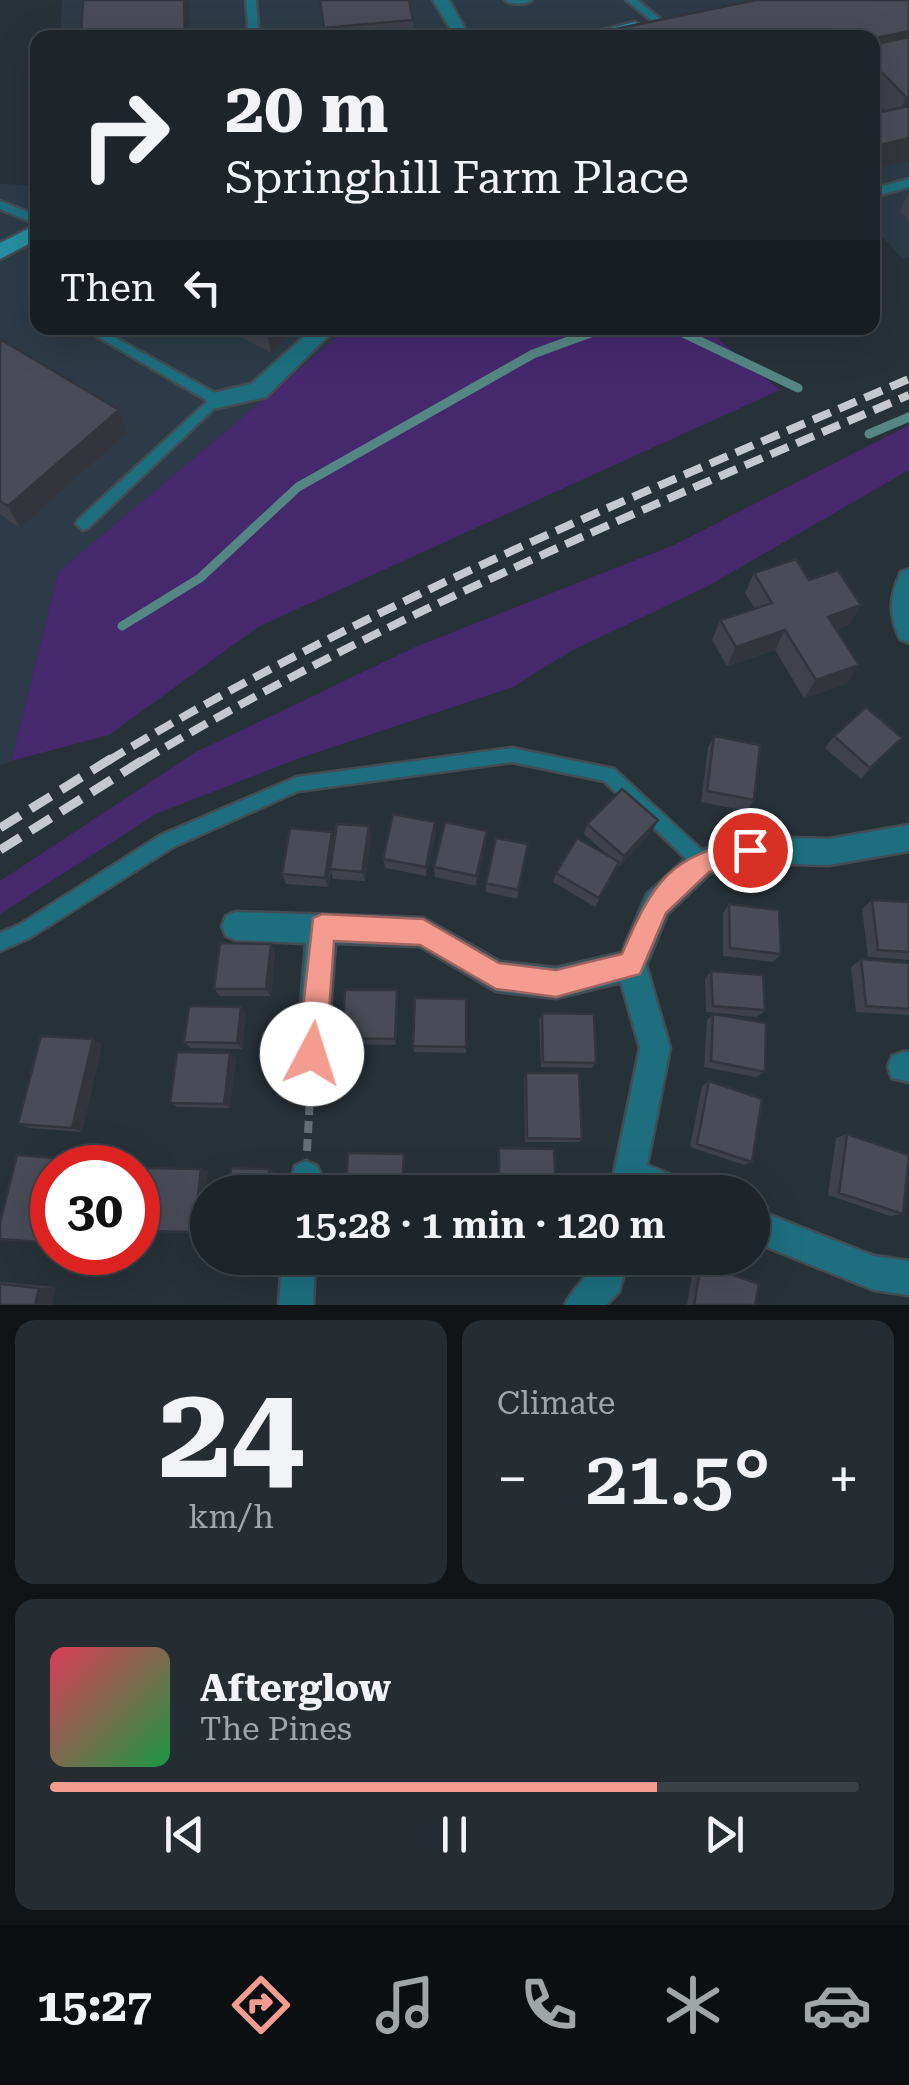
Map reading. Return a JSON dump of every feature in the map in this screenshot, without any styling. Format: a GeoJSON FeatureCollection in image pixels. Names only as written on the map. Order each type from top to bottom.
{"type":"FeatureCollection","features":[{"type":"Feature","properties":{"kind":"street"},"geometry":{"type":"LineString","coordinates":[[440,0],[457,30]]}},
{"type":"Feature","properties":{"kind":"street"},"geometry":{"type":"LineString","coordinates":[[620,30],[678,18]]}},
{"type":"Feature","properties":{"kind":"street"},"geometry":{"type":"LineString","coordinates":[[0,252],[30,235]]}},
{"type":"Feature","properties":{"kind":"street"},"geometry":{"type":"LineString","coordinates":[[217,400],[258,392],[319,335]]}},
{"type":"Feature","properties":{"kind":"street"},"geometry":{"type":"LineString","coordinates":[[909,580],[901,611],[909,632]]}},
{"type":"Feature","properties":{"kind":"street"},"geometry":{"type":"LineString","coordinates":[[630,1175],[655,1048],[631,965],[656,904],[702,862],[750,850],[829,852],[909,838]]}},
{"type":"Feature","properties":{"kind":"street"},"geometry":{"type":"LineString","coordinates":[[236,926],[423,932],[496,976],[556,983],[631,965]]}},
{"type":"Feature","properties":{"kind":"street"},"geometry":{"type":"LineString","coordinates":[[312,1054],[322,927]]}},
{"type":"Feature","properties":{"kind":"street"},"geometry":{"type":"LineString","coordinates":[[770,1231],[874,1273],[909,1278]]}},
{"type":"Feature","properties":{"kind":"street"},"geometry":{"type":"LineString","coordinates":[[296,1305],[299,1275]]}},
{"type":"Feature","properties":{"kind":"street"},"geometry":{"type":"LineString","coordinates":[[582,1305],[608,1275]]}},
{"type":"Feature","properties":{"kind":"lane"},"geometry":{"type":"LineString","coordinates":[[251,0],[253,30]]}},
{"type":"Feature","properties":{"kind":"lane"},"geometry":{"type":"LineString","coordinates":[[510,0],[528,0]]}},
{"type":"Feature","properties":{"kind":"lane"},"geometry":{"type":"LineString","coordinates":[[630,0],[659,22]]}},
{"type":"Feature","properties":{"kind":"lane"},"geometry":{"type":"LineString","coordinates":[[880,191],[909,183]]}},
{"type":"Feature","properties":{"kind":"lane"},"geometry":{"type":"LineString","coordinates":[[0,205],[30,218]]}},
{"type":"Feature","properties":{"kind":"lane"},"geometry":{"type":"LineString","coordinates":[[83,524],[217,400],[101,335]]}},
{"type":"Feature","properties":{"kind":"lane"},"geometry":{"type":"LineString","coordinates":[[0,942],[25,931],[167,841],[297,784],[512,755],[608,774],[702,862]]}},
{"type":"Feature","properties":{"kind":"path"},"geometry":{"type":"LineString","coordinates":[[306,1175],[312,1054]]}},
{"type":"Feature","properties":{"kind":"shaded area"},"geometry":{"type":"Polygon","coordinates":[[[62,0],[909,0],[909,257],[903,259],[880,234],[880,30],[60,30],[62,0]]]}},
{"type":"Feature","properties":{"kind":"shaded area"},"geometry":{"type":"Polygon","coordinates":[[[0,184],[30,185],[30,335],[340,335],[58,572],[11,761],[0,766],[0,184]]]}},
{"type":"Feature","properties":{"kind":"shaded area"},"geometry":{"type":"Polygon","coordinates":[[[340,335],[713,335],[780,390],[258,627],[109,735],[11,761],[58,572],[340,335]]]}},
{"type":"Feature","properties":{"kind":"shaded area"},"geometry":{"type":"Polygon","coordinates":[[[909,425],[909,470],[708,586],[571,651],[513,687],[297,759],[156,814],[0,914],[0,881],[194,753],[415,647],[674,545],[909,425]]]}},
{"type":"Feature","properties":{"kind":"building"},"geometry":{"type":"Polygon","coordinates":[[[83,0],[184,0],[185,30],[81,30],[83,0]]]}},
{"type":"Feature","properties":{"kind":"building"},"geometry":{"type":"Polygon","coordinates":[[[320,0],[409,0],[413,20],[324,28],[320,0]]]}},
{"type":"Feature","properties":{"kind":"building"},"geometry":{"type":"Polygon","coordinates":[[[756,0],[909,0],[909,31],[880,37],[880,30],[611,30],[756,0]]]}},
{"type":"Feature","properties":{"kind":"building"},"geometry":{"type":"Polygon","coordinates":[[[909,37],[909,97],[880,70],[880,43],[909,37]]]}},
{"type":"Feature","properties":{"kind":"building"},"geometry":{"type":"Polygon","coordinates":[[[909,106],[909,138],[880,145],[880,112],[909,106]]]}},
{"type":"Feature","properties":{"kind":"building"},"geometry":{"type":"Polygon","coordinates":[[[0,339],[119,410],[8,506],[0,501],[0,339]]]}},
{"type":"Feature","properties":{"kind":"building"},"geometry":{"type":"Polygon","coordinates":[[[796,559],[809,580],[838,570],[861,605],[828,617],[859,665],[816,680],[785,630],[736,647],[720,620],[772,603],[754,573],[796,559]]]}},
{"type":"Feature","properties":{"kind":"building"},"geometry":{"type":"Polygon","coordinates":[[[866,707],[902,738],[870,768],[834,736],[866,707]]]}},
{"type":"Feature","properties":{"kind":"building"},"geometry":{"type":"Polygon","coordinates":[[[714,736],[760,745],[754,800],[707,791],[714,736]]]}},
{"type":"Feature","properties":{"kind":"building"},"geometry":{"type":"Polygon","coordinates":[[[622,789],[658,820],[624,856],[587,824],[622,789]]]}},
{"type":"Feature","properties":{"kind":"building"},"geometry":{"type":"Polygon","coordinates":[[[393,814],[435,822],[426,867],[383,859],[393,814]]]}},
{"type":"Feature","properties":{"kind":"building"},"geometry":{"type":"Polygon","coordinates":[[[445,822],[487,831],[476,876],[434,867],[445,822]]]}},
{"type":"Feature","properties":{"kind":"building"},"geometry":{"type":"Polygon","coordinates":[[[337,824],[369,826],[362,872],[330,869],[337,824]]]}},
{"type":"Feature","properties":{"kind":"building"},"geometry":{"type":"Polygon","coordinates":[[[290,828],[332,832],[325,878],[282,874],[290,828]]]}},
{"type":"Feature","properties":{"kind":"building"},"geometry":{"type":"Polygon","coordinates":[[[496,838],[528,844],[518,890],[486,883],[496,838]]]}},
{"type":"Feature","properties":{"kind":"building"},"geometry":{"type":"Polygon","coordinates":[[[577,838],[619,862],[599,898],[556,873],[577,838]]]}},
{"type":"Feature","properties":{"kind":"building"},"geometry":{"type":"Polygon","coordinates":[[[872,900],[909,902],[909,952],[878,950],[872,900]]]}},
{"type":"Feature","properties":{"kind":"building"},"geometry":{"type":"Polygon","coordinates":[[[729,904],[779,910],[781,954],[730,948],[729,904]]]}},
{"type":"Feature","properties":{"kind":"building"},"geometry":{"type":"Polygon","coordinates":[[[220,943],[271,944],[266,989],[214,989],[220,943]]]}},
{"type":"Feature","properties":{"kind":"building"},"geometry":{"type":"Polygon","coordinates":[[[861,959],[909,963],[909,1009],[866,1006],[861,959]]]}},
{"type":"Feature","properties":{"kind":"building"},"geometry":{"type":"Polygon","coordinates":[[[711,971],[763,975],[765,1010],[713,1006],[711,971]]]}},
{"type":"Feature","properties":{"kind":"building"},"geometry":{"type":"Polygon","coordinates":[[[345,990],[397,990],[395,1039],[342,1038],[345,990]]]}},
{"type":"Feature","properties":{"kind":"building"},"geometry":{"type":"Polygon","coordinates":[[[415,998],[466,999],[466,1047],[413,1046],[415,998]]]}},
{"type":"Feature","properties":{"kind":"building"},"geometry":{"type":"Polygon","coordinates":[[[189,1006],[241,1007],[237,1043],[184,1042],[189,1006]]]}},
{"type":"Feature","properties":{"kind":"building"},"geometry":{"type":"Polygon","coordinates":[[[542,1013],[594,1014],[596,1063],[543,1062],[542,1013]]]}},
{"type":"Feature","properties":{"kind":"building"},"geometry":{"type":"Polygon","coordinates":[[[713,1014],[766,1023],[765,1072],[711,1061],[713,1014]]]}},
{"type":"Feature","properties":{"kind":"building"},"geometry":{"type":"Polygon","coordinates":[[[41,1036],[93,1039],[72,1128],[18,1124],[41,1036]]]}},
{"type":"Feature","properties":{"kind":"building"},"geometry":{"type":"Polygon","coordinates":[[[177,1052],[230,1053],[224,1104],[170,1103],[177,1052]]]}},
{"type":"Feature","properties":{"kind":"building"},"geometry":{"type":"Polygon","coordinates":[[[526,1073],[579,1073],[582,1139],[527,1138],[526,1073]]]}},
{"type":"Feature","properties":{"kind":"building"},"geometry":{"type":"Polygon","coordinates":[[[709,1081],[762,1099],[752,1162],[697,1144],[709,1081]]]}},
{"type":"Feature","properties":{"kind":"building"},"geometry":{"type":"Polygon","coordinates":[[[847,1134],[909,1155],[903,1214],[839,1193],[847,1134]]]}},
{"type":"Feature","properties":{"kind":"building"},"geometry":{"type":"Polygon","coordinates":[[[499,1148],[554,1149],[555,1175],[499,1175],[499,1148]]]}},
{"type":"Feature","properties":{"kind":"building"},"geometry":{"type":"Polygon","coordinates":[[[348,1153],[404,1154],[403,1175],[347,1175],[348,1153]]]}},
{"type":"Feature","properties":{"kind":"building"},"geometry":{"type":"Polygon","coordinates":[[[17,1155],[30,1156],[30,1241],[0,1239],[0,1223],[17,1155]]]}},
{"type":"Feature","properties":{"kind":"building"},"geometry":{"type":"Polygon","coordinates":[[[160,1168],[201,1169],[200,1175],[190,1175],[190,1232],[160,1231],[160,1168]]]}},
{"type":"Feature","properties":{"kind":"building"},"geometry":{"type":"Polygon","coordinates":[[[231,1168],[269,1169],[268,1175],[230,1175],[231,1168]]]}},
{"type":"Feature","properties":{"kind":"building"},"geometry":{"type":"Polygon","coordinates":[[[699,1275],[733,1275],[759,1284],[755,1305],[694,1305],[699,1275]]]}},
{"type":"Feature","properties":{"kind":"building"},"geometry":{"type":"Polygon","coordinates":[[[0,1284],[39,1288],[35,1305],[0,1305],[0,1284]]]}},
{"type":"Feature","properties":{"kind":"waterway"},"geometry":{"type":"LineString","coordinates":[[122,626],[200,578],[298,487],[533,354],[585,335]]}},
{"type":"Feature","properties":{"kind":"waterway"},"geometry":{"type":"LineString","coordinates":[[687,335],[798,388]]}},
{"type":"Feature","properties":{"kind":"waterway"},"geometry":{"type":"LineString","coordinates":[[869,434],[909,417]]}},
{"type":"Feature","properties":{"kind":"railway"},"geometry":{"type":"LineString","coordinates":[[108,761],[204,705],[401,603],[603,510],[909,379]]}},
{"type":"Feature","properties":{"kind":"railway"},"geometry":{"type":"LineString","coordinates":[[142,761],[234,708],[423,611],[909,395]]}},
{"type":"Feature","properties":{"kind":"railway"},"geometry":{"type":"LineString","coordinates":[[0,828],[112,758]]}},
{"type":"Feature","properties":{"kind":"railway"},"geometry":{"type":"LineString","coordinates":[[0,850],[146,758]]}},
{"type":"Feature","properties":{"kind":"route"},"geometry":{"type":"LineString","coordinates":[[312,1054],[322,927],[423,932],[496,976],[556,983],[631,965],[656,904],[702,862],[750,850]]}}]}
